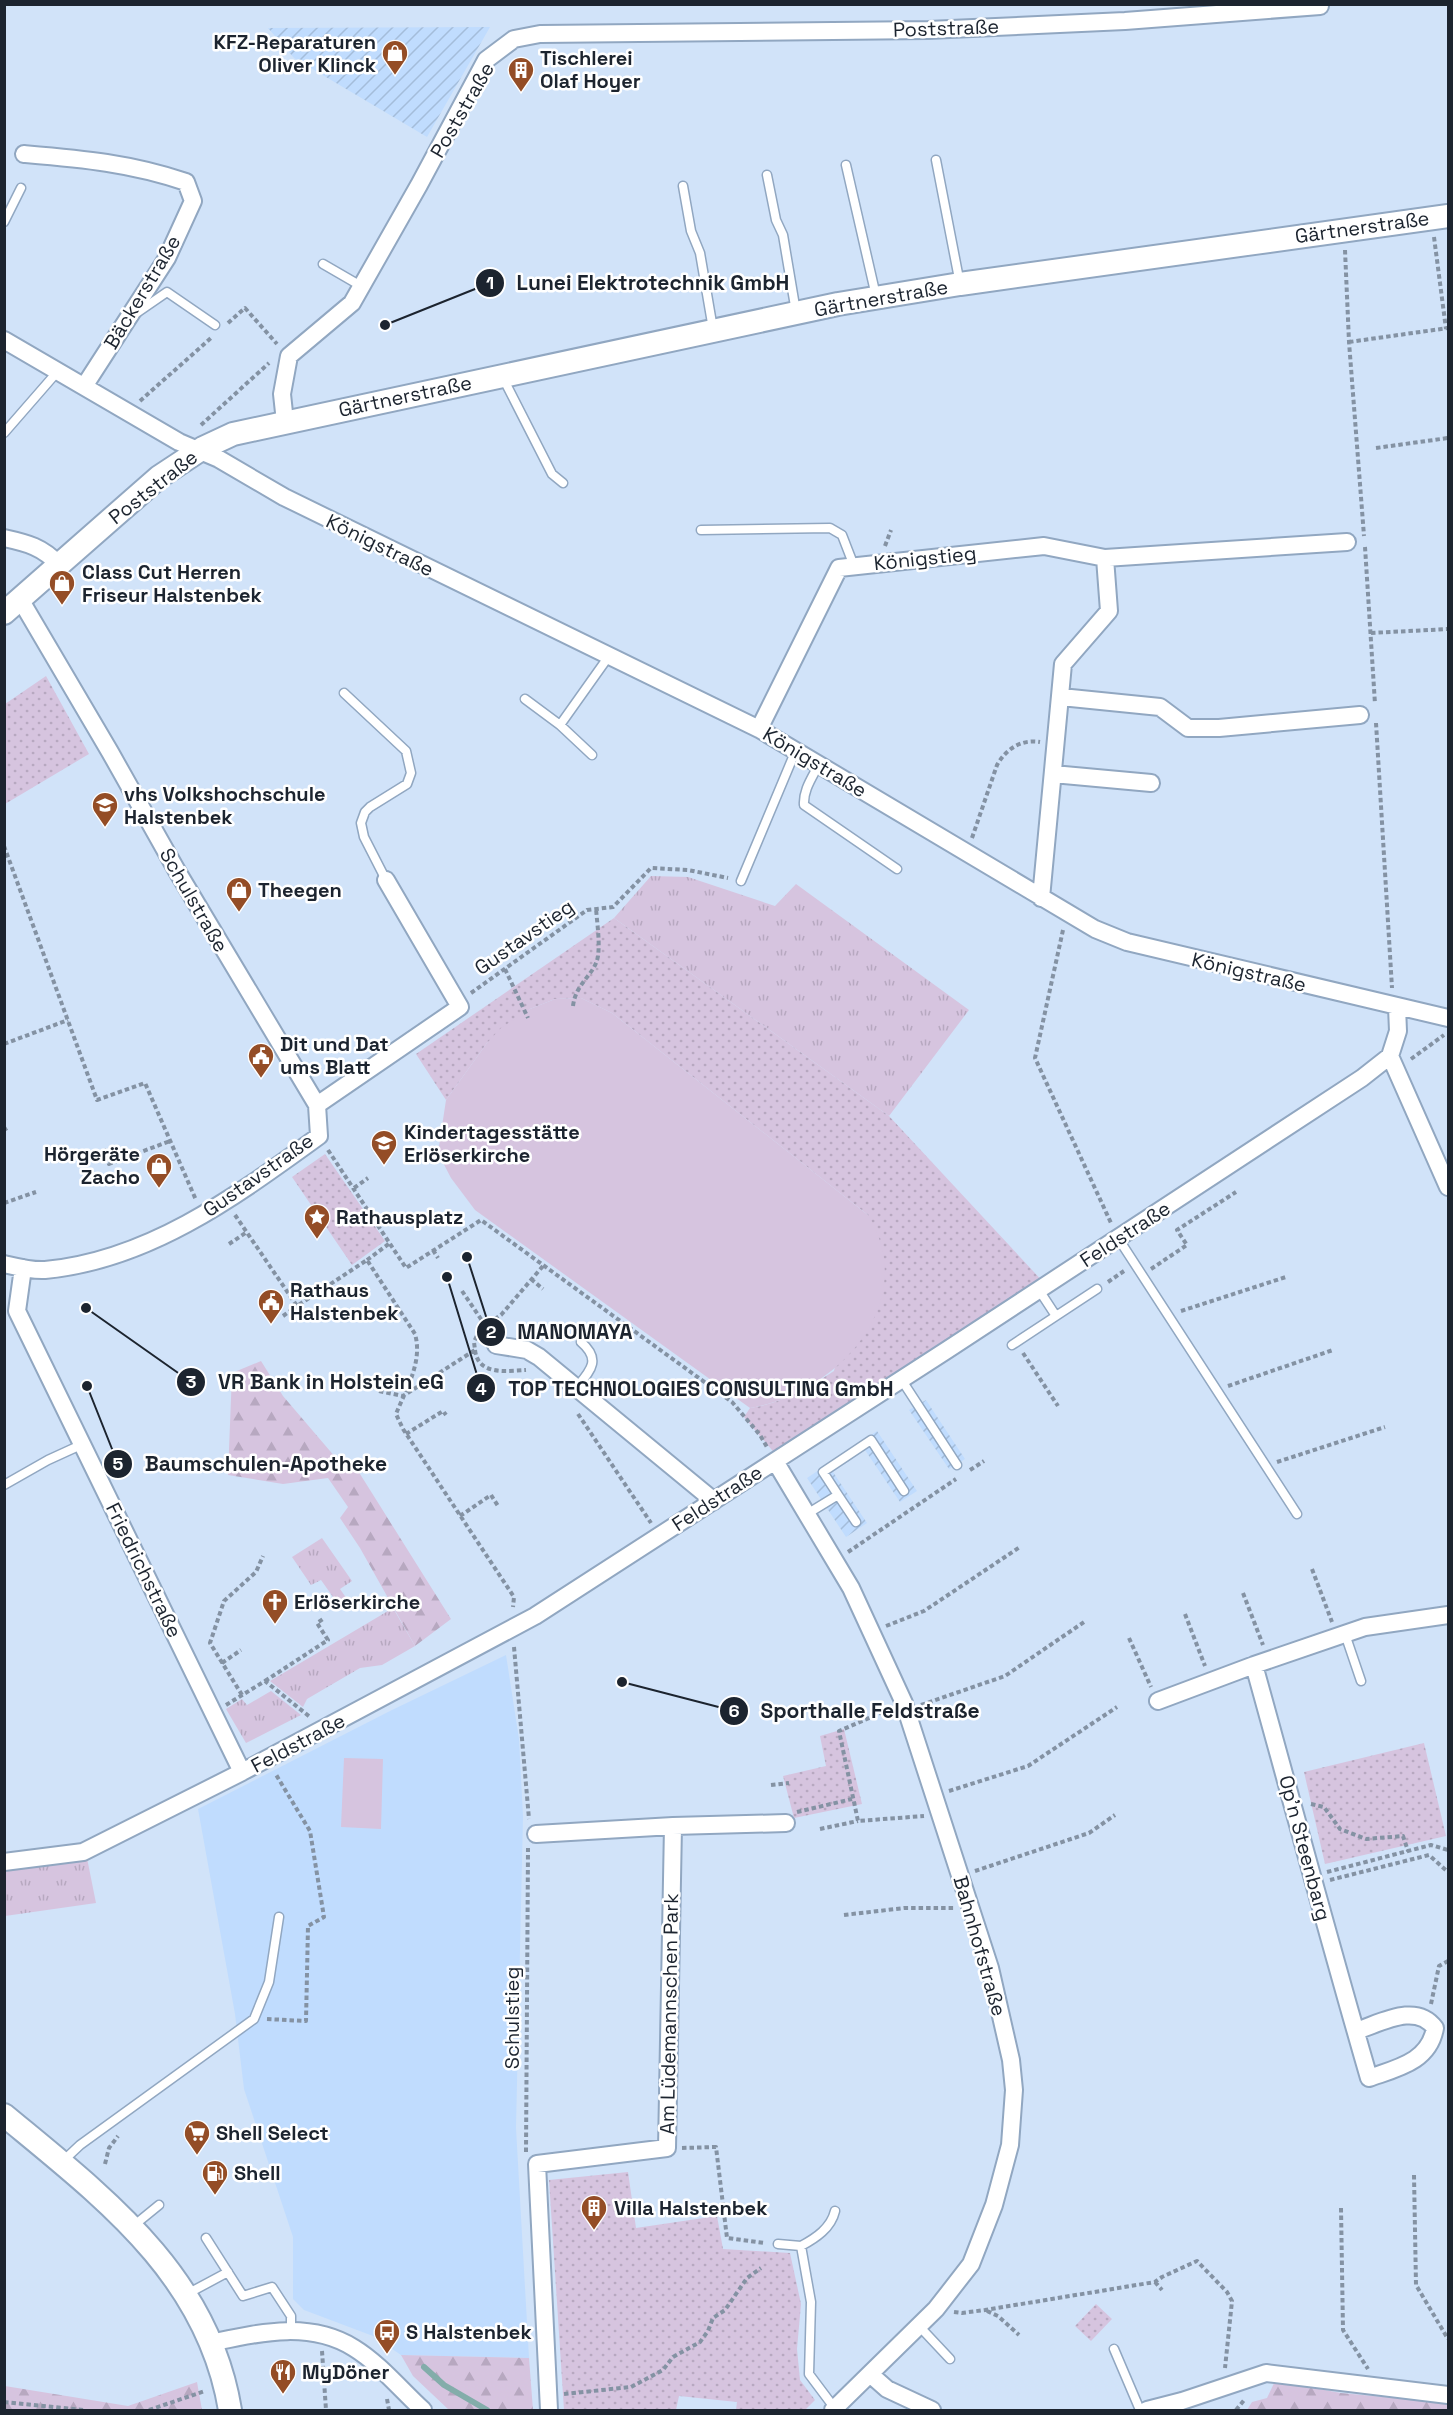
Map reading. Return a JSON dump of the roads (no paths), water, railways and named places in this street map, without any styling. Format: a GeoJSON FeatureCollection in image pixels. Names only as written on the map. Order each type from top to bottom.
{"type":"FeatureCollection","features":[{"type":"Feature","properties":{"kind":"street","name":"Poststraße"},"geometry":{"type":"LineString","coordinates":[[12,606],[159,477],[198,451],[233,434],[285,422],[282,394],[286,353],[352,303],[486,60],[514,39],[540,34],[928,30],[1125,21],[1320,6]]}},
{"type":"Feature","properties":{"kind":"street","name":"Bäckerstraße"},"geometry":{"type":"LineString","coordinates":[[24,154],[104,161],[152,170],[186,182],[193,201],[167,258],[85,385]]}},
{"type":"Feature","properties":{"kind":"street","name":"Gärtnerstraße"},"geometry":{"type":"LineString","coordinates":[[285,422],[713,330],[876,298],[960,284],[1440,217]]}},
{"type":"Feature","properties":{"kind":"street"},"geometry":{"type":"LineString","coordinates":[[4,340],[85,385],[135,406],[179,442],[198,451]]}},
{"type":"Feature","properties":{"kind":"street","name":"Königstraße"},"geometry":{"type":"LineString","coordinates":[[198,451],[219,459],[256,482],[333,522],[759,729],[1066,914],[1127,942],[1449,1018]]}},
{"type":"Feature","properties":{"kind":"street"},"geometry":{"type":"LineString","coordinates":[[4,538],[30,543],[48,553],[59,565]]}},
{"type":"Feature","properties":{"kind":"street","name":"Königstieg"},"geometry":{"type":"LineString","coordinates":[[759,729],[803,657],[839,568],[1044,546],[1105,558],[1347,542]]}},
{"type":"Feature","properties":{"kind":"street"},"geometry":{"type":"LineString","coordinates":[[1041,898],[1063,664],[1109,611],[1105,558]]}},
{"type":"Feature","properties":{"kind":"street","name":"Schulstraße"},"geometry":{"type":"LineString","coordinates":[[12,606],[110,752],[177,871],[317,1105]]}},
{"type":"Feature","properties":{"kind":"street"},"geometry":{"type":"LineString","coordinates":[[1061,697],[1160,707],[1188,728],[1219,728],[1360,715]]}},
{"type":"Feature","properties":{"kind":"street"},"geometry":{"type":"LineString","coordinates":[[1053,774],[1151,783]]}},
{"type":"Feature","properties":{"kind":"street","name":"Gustavstraße"},"geometry":{"type":"LineString","coordinates":[[4,1264],[43,1270],[92,1262],[149,1244],[202,1215],[319,1136],[317,1105],[460,1007],[386,880]]}},
{"type":"Feature","properties":{"kind":"street"},"geometry":{"type":"LineString","coordinates":[[1397,1007],[1398,1031],[1393,1063],[1449,1187]]}},
{"type":"Feature","properties":{"kind":"street","name":"Feldstraße"},"geometry":{"type":"LineString","coordinates":[[4,1862],[83,1852],[267,1760],[535,1616],[1040,1290],[1362,1078],[1393,1063]]}},
{"type":"Feature","properties":{"kind":"street","name":"Friedrichstraße"},"geometry":{"type":"LineString","coordinates":[[23,1268],[17,1311],[242,1773]]}},
{"type":"Feature","properties":{"kind":"street"},"geometry":{"type":"LineString","coordinates":[[496,1345],[527,1350],[714,1501]]}},
{"type":"Feature","properties":{"kind":"street","name":"Bahnhofstraße"},"geometry":{"type":"LineString","coordinates":[[775,1461],[851,1588],[905,1706],[996,1990],[1011,2060],[1014,2090],[1010,2145],[994,2205],[971,2264],[936,2309],[835,2410]]}},
{"type":"Feature","properties":{"kind":"street"},"geometry":{"type":"LineString","coordinates":[[1158,1701],[1261,1662],[1365,1627],[1449,1615]]}},
{"type":"Feature","properties":{"kind":"street","name":"Op'n Steenbarg"},"geometry":{"type":"LineString","coordinates":[[1261,1662],[1293,1804],[1369,2078],[1402,2067],[1426,2052],[1433,2040],[1435,2028],[1428,2018],[1410,2013],[1356,2031]]}},
{"type":"Feature","properties":{"kind":"street"},"geometry":{"type":"LineString","coordinates":[[531,1836],[673,1826],[786,1823]]}},
{"type":"Feature","properties":{"kind":"street","name":"Am Lüdemannschen Park"},"geometry":{"type":"LineString","coordinates":[[549,2403],[537,2164],[667,2148],[673,1826]]}},
{"type":"Feature","properties":{"kind":"street"},"geometry":{"type":"LineString","coordinates":[[4,2115],[98,2192],[148,2244],[184,2296],[210,2343],[225,2385],[230,2410]]}},
{"type":"Feature","properties":{"kind":"street"},"geometry":{"type":"LineString","coordinates":[[210,2343],[291,2330],[321,2334],[354,2348],[378,2367],[423,2410]]}},
{"type":"Feature","properties":{"kind":"street"},"geometry":{"type":"LineString","coordinates":[[1146,2410],[1182,2401],[1266,2373],[1449,2395]]}},
{"type":"Feature","properties":{"kind":"street"},"geometry":{"type":"LineString","coordinates":[[870,2374],[886,2389],[932,2410]]}},
{"type":"Feature","properties":{"kind":"lane"},"geometry":{"type":"LineString","coordinates":[[936,160],[960,284]]}},
{"type":"Feature","properties":{"kind":"lane"},"geometry":{"type":"LineString","coordinates":[[846,165],[876,298]]}},
{"type":"Feature","properties":{"kind":"lane"},"geometry":{"type":"LineString","coordinates":[[767,175],[776,220],[783,235],[796,313]]}},
{"type":"Feature","properties":{"kind":"lane"},"geometry":{"type":"LineString","coordinates":[[683,186],[691,231],[700,253],[713,330]]}},
{"type":"Feature","properties":{"kind":"lane"},"geometry":{"type":"LineString","coordinates":[[4,222],[21,188]]}},
{"type":"Feature","properties":{"kind":"lane"},"geometry":{"type":"LineString","coordinates":[[323,264],[362,285]]}},
{"type":"Feature","properties":{"kind":"lane"},"geometry":{"type":"LineString","coordinates":[[128,319],[167,292],[217,328]]}},
{"type":"Feature","properties":{"kind":"lane"},"geometry":{"type":"LineString","coordinates":[[4,433],[58,370]]}},
{"type":"Feature","properties":{"kind":"lane"},"geometry":{"type":"LineString","coordinates":[[502,376],[552,474],[563,483]]}},
{"type":"Feature","properties":{"kind":"lane"},"geometry":{"type":"LineString","coordinates":[[701,530],[830,528],[842,535],[854,566]]}},
{"type":"Feature","properties":{"kind":"lane"},"geometry":{"type":"LineString","coordinates":[[560,725],[609,656]]}},
{"type":"Feature","properties":{"kind":"lane"},"geometry":{"type":"LineString","coordinates":[[344,693],[406,751],[411,773],[407,784],[370,807],[361,823],[364,837],[386,880]]}},
{"type":"Feature","properties":{"kind":"lane"},"geometry":{"type":"LineString","coordinates":[[525,699],[560,725],[592,755]]}},
{"type":"Feature","properties":{"kind":"lane"},"geometry":{"type":"LineString","coordinates":[[741,881],[796,750]]}},
{"type":"Feature","properties":{"kind":"lane"},"geometry":{"type":"LineString","coordinates":[[819,764],[808,783],[804,806],[897,869]]}},
{"type":"Feature","properties":{"kind":"lane"},"geometry":{"type":"LineString","coordinates":[[1118,1238],[1297,1514]]}},
{"type":"Feature","properties":{"kind":"lane"},"geometry":{"type":"LineString","coordinates":[[1014,1344],[1097,1289]]}},
{"type":"Feature","properties":{"kind":"lane"},"geometry":{"type":"LineString","coordinates":[[1040,1290],[1056,1316]]}},
{"type":"Feature","properties":{"kind":"lane"},"geometry":{"type":"LineString","coordinates":[[576,1388],[590,1370],[593,1362],[589,1348],[581,1342]]}},
{"type":"Feature","properties":{"kind":"lane"},"geometry":{"type":"LineString","coordinates":[[902,1379],[957,1465]]}},
{"type":"Feature","properties":{"kind":"lane"},"geometry":{"type":"LineString","coordinates":[[856,1522],[823,1472],[871,1440],[904,1491]]}},
{"type":"Feature","properties":{"kind":"lane"},"geometry":{"type":"LineString","coordinates":[[4,1485],[48,1460],[83,1444]]}},
{"type":"Feature","properties":{"kind":"lane"},"geometry":{"type":"LineString","coordinates":[[807,1514],[837,1495]]}},
{"type":"Feature","properties":{"kind":"lane"},"geometry":{"type":"LineString","coordinates":[[1341,1635],[1361,1681]]}},
{"type":"Feature","properties":{"kind":"lane"},"geometry":{"type":"LineString","coordinates":[[61,2163],[80,2145],[254,2019],[269,1982],[279,1917]]}},
{"type":"Feature","properties":{"kind":"lane"},"geometry":{"type":"LineString","coordinates":[[132,2227],[159,2205]]}},
{"type":"Feature","properties":{"kind":"lane"},"geometry":{"type":"LineString","coordinates":[[778,2244],[801,2246],[817,2238],[833,2220],[835,2211]]}},
{"type":"Feature","properties":{"kind":"lane"},"geometry":{"type":"LineString","coordinates":[[206,2238],[243,2296],[272,2287],[291,2316],[291,2330]]}},
{"type":"Feature","properties":{"kind":"lane","name":"Bahnhofstraße"},"geometry":{"type":"LineString","coordinates":[[801,2246],[812,2302],[809,2374],[835,2410]]}},
{"type":"Feature","properties":{"kind":"lane"},"geometry":{"type":"LineString","coordinates":[[184,2296],[228,2272]]}},
{"type":"Feature","properties":{"kind":"lane"},"geometry":{"type":"LineString","coordinates":[[919,2326],[950,2359]]}},
{"type":"Feature","properties":{"kind":"lane"},"geometry":{"type":"LineString","coordinates":[[1114,2349],[1140,2410]]}},
{"type":"Feature","properties":{"kind":"waterway"},"geometry":{"type":"LineString","coordinates":[[424,2367],[444,2385],[487,2410]]}},
{"type":"Feature","properties":{"kind":"place","name":"KFZ-Reparaturen Oliver Klinck"},"geometry":{"type":"Point","coordinates":[395,76]}},
{"type":"Feature","properties":{"kind":"place","name":"Tischlerei Olaf Hoyer"},"geometry":{"type":"Point","coordinates":[521,93]}},
{"type":"Feature","properties":{"kind":"place","name":"Lunei Elektrotechnik GmbH"},"geometry":{"type":"Point","coordinates":[385,325]}},
{"type":"Feature","properties":{"kind":"place","name":"Class Cut Herren Friseur Halstenbek"},"geometry":{"type":"Point","coordinates":[62,606]}},
{"type":"Feature","properties":{"kind":"place","name":"vhs Volkshochschule Halstenbek"},"geometry":{"type":"Point","coordinates":[105,828]}},
{"type":"Feature","properties":{"kind":"place","name":"Theegen"},"geometry":{"type":"Point","coordinates":[239,913]}},
{"type":"Feature","properties":{"kind":"place","name":"Dit und Dat ums Blatt"},"geometry":{"type":"Point","coordinates":[261,1079]}},
{"type":"Feature","properties":{"kind":"place","name":"Kindertagesstätte Erlöserkirche"},"geometry":{"type":"Point","coordinates":[384,1166]}},
{"type":"Feature","properties":{"kind":"place","name":"Hörgeräte Zacho"},"geometry":{"type":"Point","coordinates":[159,1189]}},
{"type":"Feature","properties":{"kind":"place","name":"Rathausplatz"},"geometry":{"type":"Point","coordinates":[317,1240]}},
{"type":"Feature","properties":{"kind":"place","name":"MANOMAYA"},"geometry":{"type":"Point","coordinates":[467,1257]}},
{"type":"Feature","properties":{"kind":"place","name":"TOP TECHNOLOGIES CONSULTING GmbH"},"geometry":{"type":"Point","coordinates":[447,1277]}},
{"type":"Feature","properties":{"kind":"place","name":"VR Bank in Holstein eG"},"geometry":{"type":"Point","coordinates":[86,1308]}},
{"type":"Feature","properties":{"kind":"place","name":"Rathaus Halstenbek"},"geometry":{"type":"Point","coordinates":[271,1325]}},
{"type":"Feature","properties":{"kind":"place","name":"Baumschulen-Apotheke"},"geometry":{"type":"Point","coordinates":[87,1386]}},
{"type":"Feature","properties":{"kind":"place","name":"Erlöserkirche"},"geometry":{"type":"Point","coordinates":[275,1625]}},
{"type":"Feature","properties":{"kind":"place","name":"Sporthalle Feldstraße"},"geometry":{"type":"Point","coordinates":[622,1682]}},
{"type":"Feature","properties":{"kind":"place","name":"Shell Select"},"geometry":{"type":"Point","coordinates":[197,2156]}},
{"type":"Feature","properties":{"kind":"place","name":"Shell"},"geometry":{"type":"Point","coordinates":[215,2196]}},
{"type":"Feature","properties":{"kind":"place","name":"Villa Halstenbek"},"geometry":{"type":"Point","coordinates":[594,2231]}},
{"type":"Feature","properties":{"kind":"place","name":"S Halstenbek"},"geometry":{"type":"Point","coordinates":[387,2355]}},
{"type":"Feature","properties":{"kind":"place","name":"MyDöner"},"geometry":{"type":"Point","coordinates":[283,2395]}}]}
